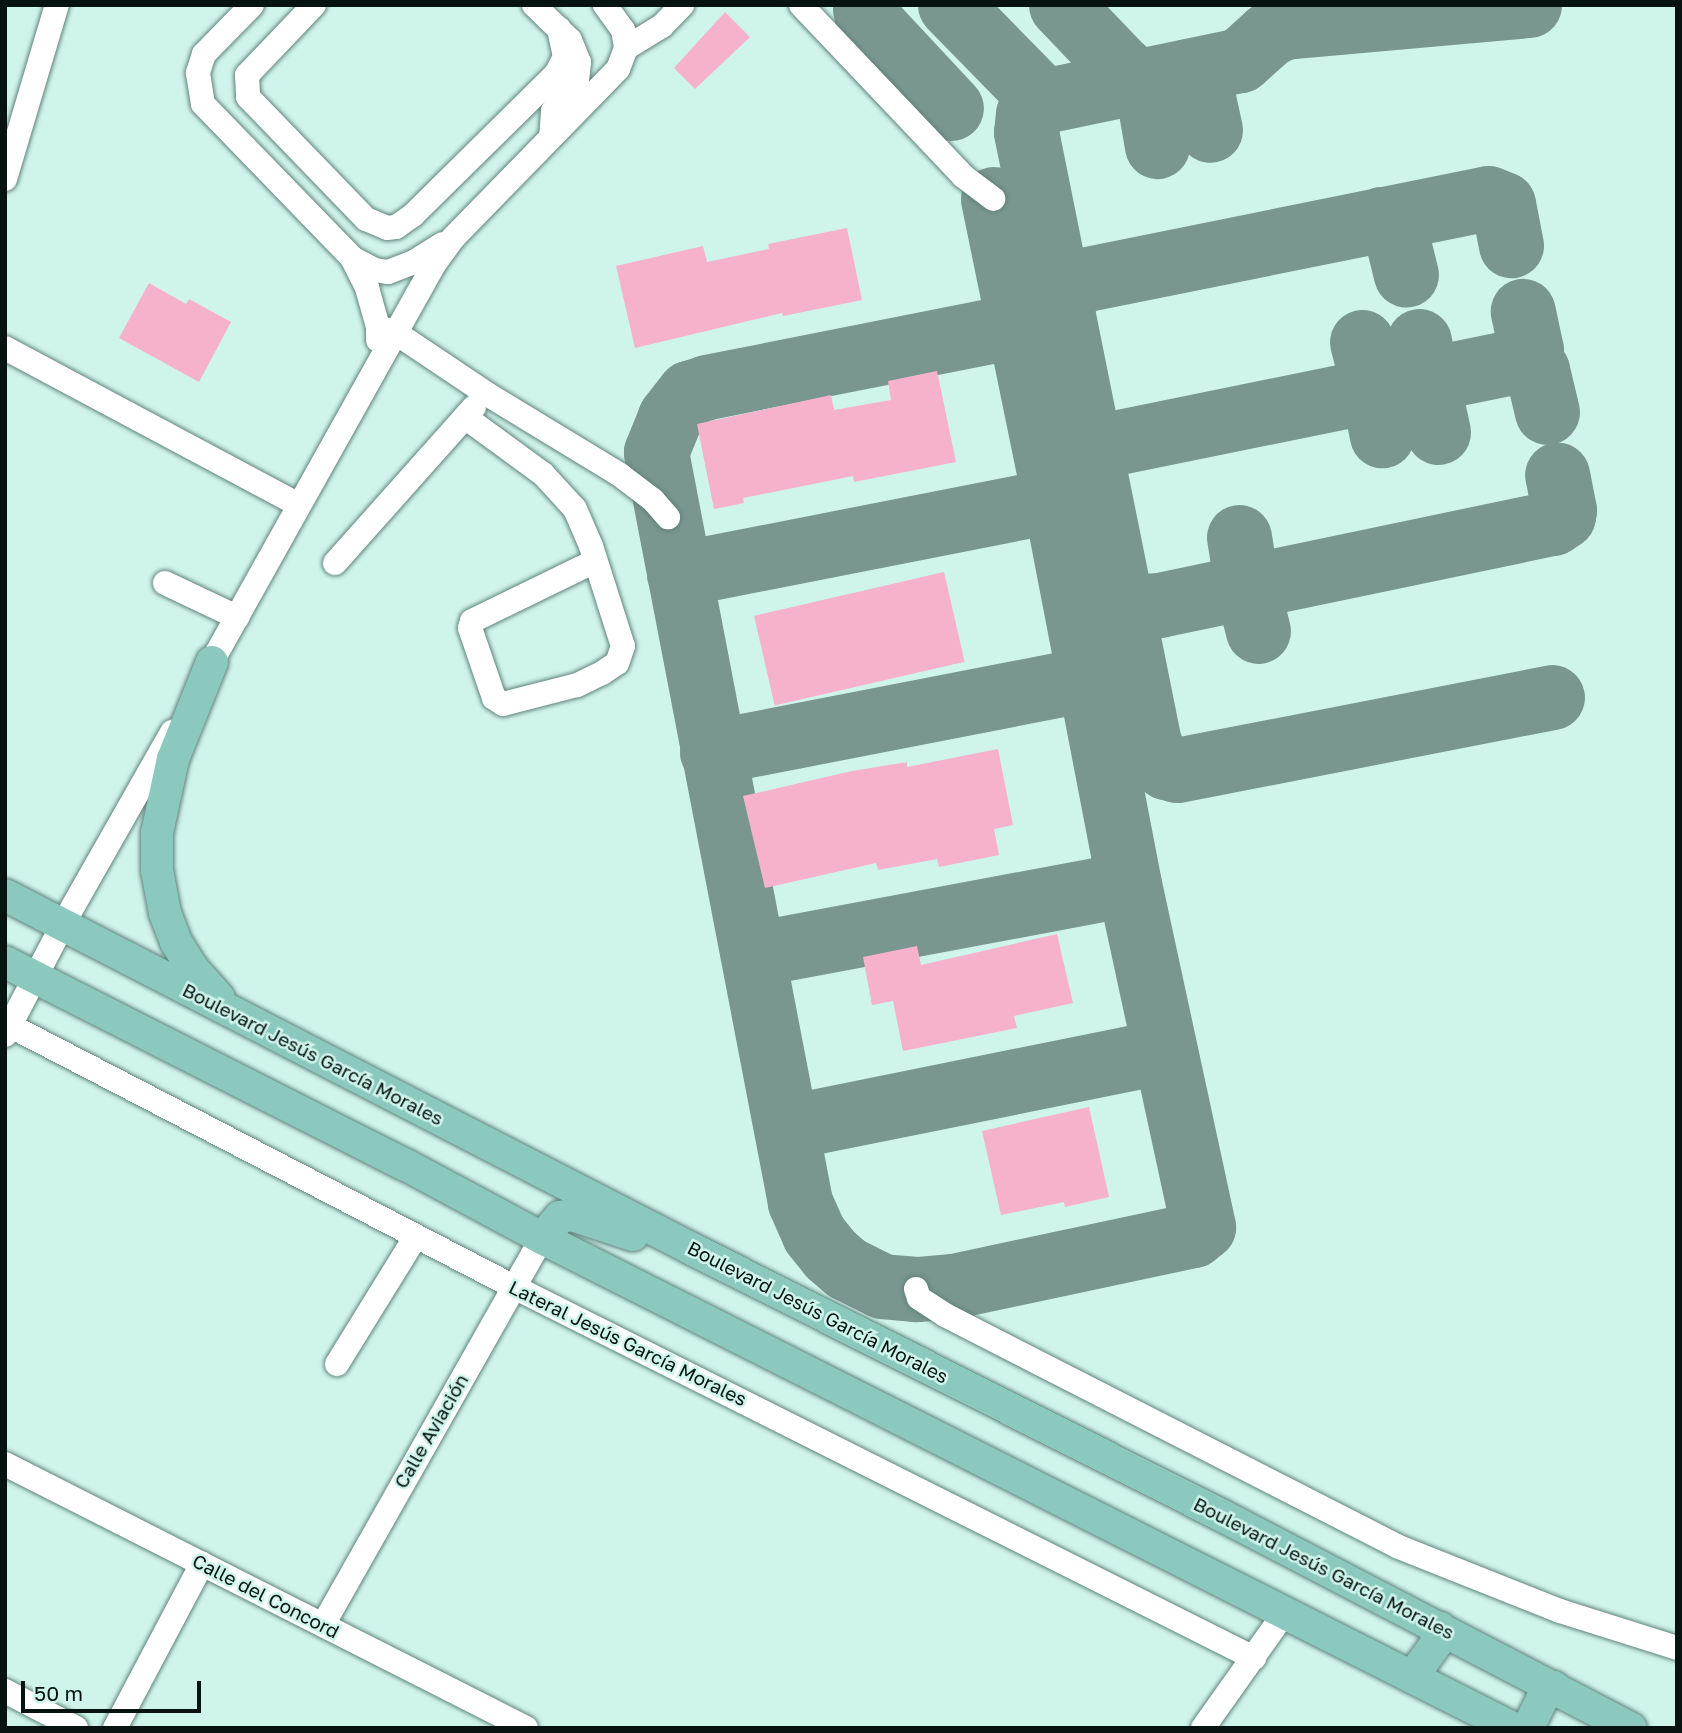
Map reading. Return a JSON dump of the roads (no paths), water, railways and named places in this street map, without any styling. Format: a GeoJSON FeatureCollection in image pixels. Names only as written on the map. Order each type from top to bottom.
{"type":"FeatureCollection","features":[{"type":"Feature","properties":{"kind":"main road"},"geometry":{"type":"LineString","coordinates":[[212,662],[173,759],[158,833],[157,870],[165,913],[176,942],[192,968],[225,1003],[259,1028]]}},
{"type":"Feature","properties":{"kind":"main road","name":"Boulevard Jesús García Morales"},"geometry":{"type":"LineString","coordinates":[[5,895],[259,1028],[1440,1628],[1631,1728]]}},
{"type":"Feature","properties":{"kind":"main road"},"geometry":{"type":"LineString","coordinates":[[5,962],[406,1165],[542,1238],[1513,1728]]}},
{"type":"Feature","properties":{"kind":"main road"},"geometry":{"type":"LineString","coordinates":[[542,1238],[560,1217],[572,1216],[637,1237],[692,1249]]}},
{"type":"Feature","properties":{"kind":"main road"},"geometry":{"type":"LineString","coordinates":[[1412,1677],[1435,1645],[1440,1628]]}},
{"type":"Feature","properties":{"kind":"main road"},"geometry":{"type":"LineString","coordinates":[[1528,1728],[1542,1699],[1554,1687]]}},
{"type":"Feature","properties":{"kind":"street"},"geometry":{"type":"LineString","coordinates":[[5,179],[57,5]]}},
{"type":"Feature","properties":{"kind":"street"},"geometry":{"type":"LineString","coordinates":[[252,5],[204,54],[198,72],[203,104],[352,258],[374,270],[397,271],[453,238]]}},
{"type":"Feature","properties":{"kind":"street"},"geometry":{"type":"LineString","coordinates":[[314,5],[247,75],[248,97],[366,219],[387,228],[396,227],[413,215],[556,74],[565,57],[559,29]]}},
{"type":"Feature","properties":{"kind":"street"},"geometry":{"type":"LineString","coordinates":[[534,5],[576,48],[579,70],[577,81],[553,111],[551,137]]}},
{"type":"Feature","properties":{"kind":"street"},"geometry":{"type":"LineString","coordinates":[[7,1028],[379,362],[387,330],[453,238],[618,69],[626,48],[623,30],[605,5]]}},
{"type":"Feature","properties":{"kind":"street"},"geometry":{"type":"LineString","coordinates":[[626,48],[662,26],[682,5]]}},
{"type":"Feature","properties":{"kind":"street"},"geometry":{"type":"LineString","coordinates":[[802,5],[963,176],[993,199]]}},
{"type":"Feature","properties":{"kind":"street"},"geometry":{"type":"LineString","coordinates":[[352,258],[387,330],[620,475],[653,500],[668,517]]}},
{"type":"Feature","properties":{"kind":"street"},"geometry":{"type":"LineString","coordinates":[[5,348],[299,505]]}},
{"type":"Feature","properties":{"kind":"street"},"geometry":{"type":"LineString","coordinates":[[335,563],[487,394]]}},
{"type":"Feature","properties":{"kind":"street"},"geometry":{"type":"LineString","coordinates":[[465,417],[543,474],[575,509],[596,561],[623,646],[617,663],[577,685],[514,704],[503,704],[494,698],[470,628],[472,621],[596,561]]}},
{"type":"Feature","properties":{"kind":"street"},"geometry":{"type":"LineString","coordinates":[[165,583],[237,617]]}},
{"type":"Feature","properties":{"kind":"street","name":"Lateral Jesús García Morales"},"geometry":{"type":"LineString","coordinates":[[7,1028],[514,1287],[1254,1658]]}},
{"type":"Feature","properties":{"kind":"street"},"geometry":{"type":"LineString","coordinates":[[337,1364],[416,1236]]}},
{"type":"Feature","properties":{"kind":"street","name":"Calle Aviación"},"geometry":{"type":"LineString","coordinates":[[323,1625],[542,1238]]}},
{"type":"Feature","properties":{"kind":"street"},"geometry":{"type":"LineString","coordinates":[[916,1289],[919,1298],[945,1315],[1399,1547],[1560,1611],[1677,1648]]}},
{"type":"Feature","properties":{"kind":"street","name":"Calle del Concord"},"geometry":{"type":"LineString","coordinates":[[5,1464],[518,1726]]}},
{"type":"Feature","properties":{"kind":"street"},"geometry":{"type":"LineString","coordinates":[[116,1728],[202,1564]]}},
{"type":"Feature","properties":{"kind":"street"},"geometry":{"type":"LineString","coordinates":[[1203,1728],[1285,1612]]}},
{"type":"Feature","properties":{"kind":"street"},"geometry":{"type":"LineString","coordinates":[[5,1690],[76,1728]]}}]}
